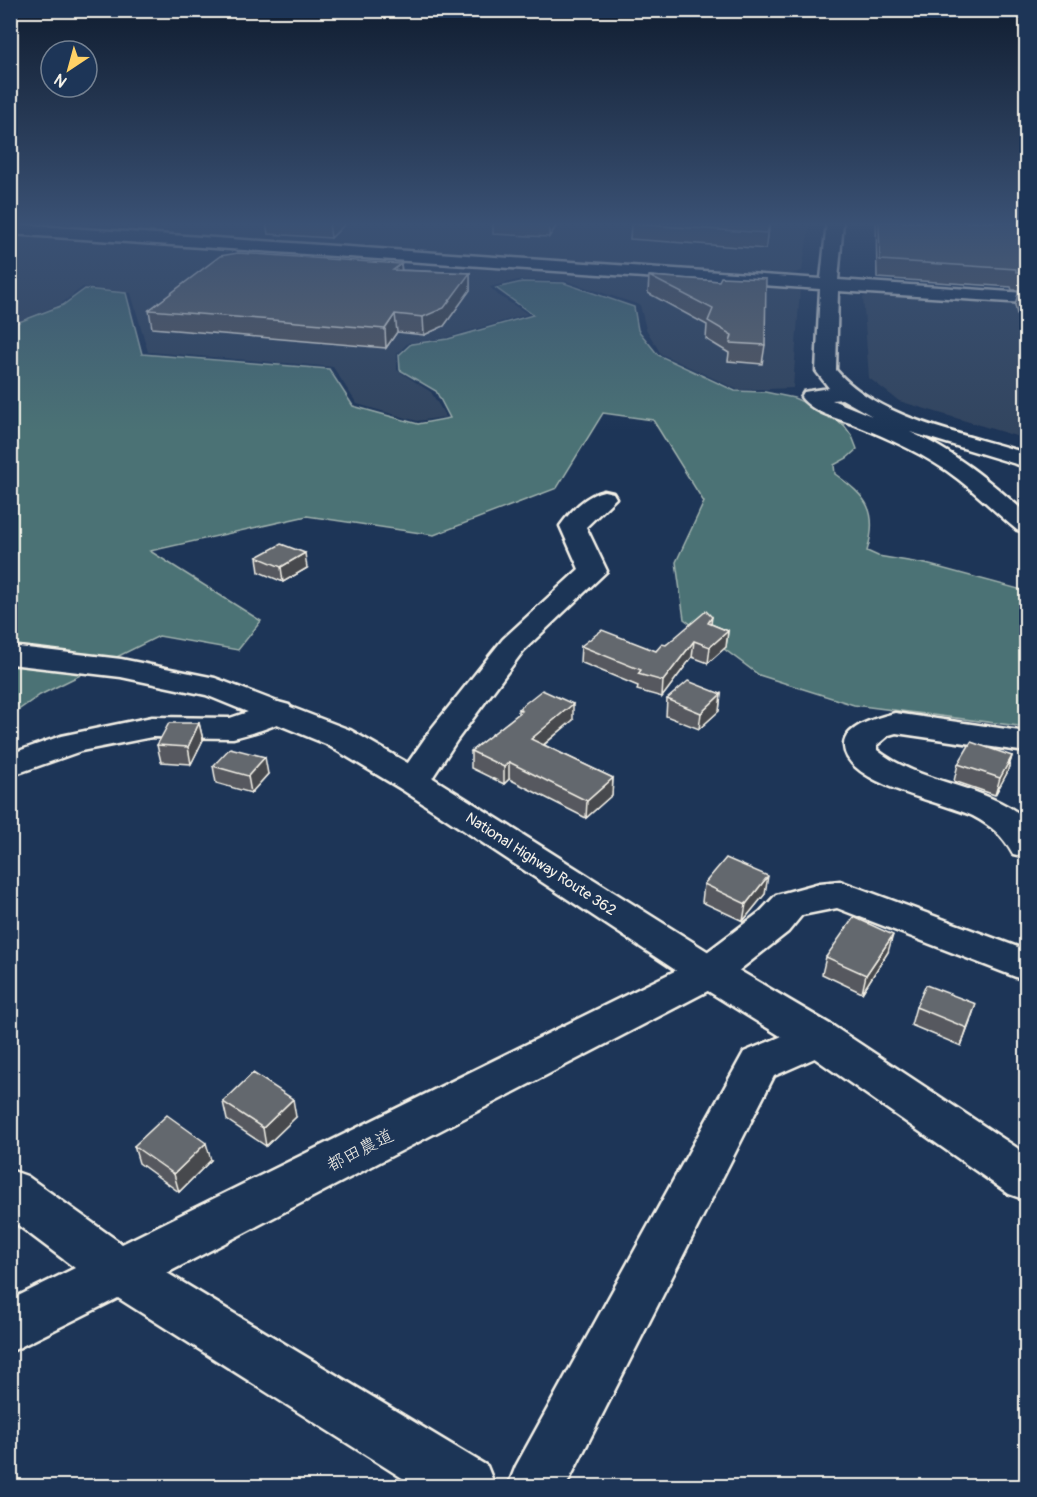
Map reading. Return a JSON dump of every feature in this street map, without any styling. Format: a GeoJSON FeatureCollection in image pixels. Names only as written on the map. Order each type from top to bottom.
{"type":"FeatureCollection","features":[{"type":"Feature","properties":{"kind":"main road"},"geometry":{"type":"LineString","coordinates":[[829,292],[826,371],[845,392],[899,420],[1026,460]]}},
{"type":"Feature","properties":{"kind":"main road"},"geometry":{"type":"LineString","coordinates":[[940,292],[1026,298]]}},
{"type":"Feature","properties":{"kind":"main road"},"geometry":{"type":"LineString","coordinates":[[845,392],[812,397],[826,406],[931,452],[966,473],[1026,525]]}},
{"type":"Feature","properties":{"kind":"main road"},"geometry":{"type":"LineString","coordinates":[[413,781],[450,727],[513,645],[593,571],[573,526],[586,511],[604,498]]}},
{"type":"Feature","properties":{"kind":"main road","name":"National Highway Route 362"},"geometry":{"type":"LineString","coordinates":[[10,656],[121,668],[215,687],[338,737],[413,781],[709,972],[818,1038],[1026,1179]]}},
{"type":"Feature","properties":{"kind":"main road"},"geometry":{"type":"LineString","coordinates":[[10,766],[73,743],[152,727],[233,728],[278,712]]}},
{"type":"Feature","properties":{"kind":"main road"},"geometry":{"type":"LineString","coordinates":[[1026,742],[895,723],[878,728],[860,742],[861,754],[883,770],[988,810],[1014,824],[1026,845]]}},
{"type":"Feature","properties":{"kind":"main road","name":"都田農道"},"geometry":{"type":"LineString","coordinates":[[10,1327],[709,972],[774,922],[789,905],[820,896],[840,894],[1026,966]]}},
{"type":"Feature","properties":{"kind":"main road"},"geometry":{"type":"LineString","coordinates":[[536,1486],[759,1064],[818,1038]]}},
{"type":"Feature","properties":{"kind":"main road"},"geometry":{"type":"LineString","coordinates":[[10,1191],[120,1272],[450,1482]]}},
{"type":"Feature","properties":{"kind":"shaded area"},"geometry":{"type":"Polygon","coordinates":[[[11,292],[77,292],[61,304],[11,324],[11,292]]]}},
{"type":"Feature","properties":{"kind":"shaded area"},"geometry":{"type":"Polygon","coordinates":[[[122,292],[495,292],[528,314],[445,338],[408,343],[397,354],[397,370],[431,392],[446,417],[417,421],[357,404],[333,367],[148,352],[131,293],[122,292]]]}},
{"type":"Feature","properties":{"kind":"shaded area"},"geometry":{"type":"Polygon","coordinates":[[[599,292],[800,292],[793,388],[738,390],[661,354],[646,329],[640,305],[599,292]]]}},
{"type":"Feature","properties":{"kind":"shaded area"},"geometry":{"type":"Polygon","coordinates":[[[882,293],[1026,303],[1026,439],[899,401],[869,378],[863,297],[882,293]]]}},
{"type":"Feature","properties":{"kind":"green space"},"geometry":{"type":"Polygon","coordinates":[[[81,292],[126,293],[142,354],[329,369],[353,406],[418,424],[450,418],[436,391],[400,370],[399,355],[411,344],[448,339],[533,315],[501,292],[590,292],[634,307],[638,330],[658,355],[735,391],[765,392],[794,398],[821,410],[844,425],[857,449],[834,465],[835,474],[855,490],[871,515],[872,525],[867,551],[878,556],[926,564],[1026,591],[1026,727],[854,705],[759,675],[684,619],[676,562],[704,502],[653,420],[603,413],[557,488],[434,535],[307,516],[150,551],[261,621],[238,650],[159,636],[40,695],[11,715],[11,325],[63,305],[81,292]]]}},
{"type":"Feature","properties":{"kind":"building"},"geometry":{"type":"Polygon","coordinates":[[[173,292],[456,292],[444,308],[423,317],[395,314],[385,329],[149,310],[173,292]]]}},
{"type":"Feature","properties":{"kind":"building"},"geometry":{"type":"Polygon","coordinates":[[[680,292],[766,292],[765,345],[730,343],[732,335],[708,321],[713,309],[680,292]]]}},
{"type":"Feature","properties":{"kind":"building"},"geometry":{"type":"Polygon","coordinates":[[[1021,292],[1026,292],[1026,315],[1021,292]]]}},
{"type":"Feature","properties":{"kind":"building"},"geometry":{"type":"Polygon","coordinates":[[[281,544],[305,553],[281,567],[257,557],[281,544]]]}},
{"type":"Feature","properties":{"kind":"building"},"geometry":{"type":"Polygon","coordinates":[[[706,611],[712,617],[708,623],[728,631],[710,647],[694,641],[663,681],[638,674],[641,670],[581,646],[602,630],[656,651],[706,611]]]}},
{"type":"Feature","properties":{"kind":"building"},"geometry":{"type":"Polygon","coordinates":[[[688,681],[721,694],[701,713],[667,699],[688,681]]]}},
{"type":"Feature","properties":{"kind":"building"},"geometry":{"type":"Polygon","coordinates":[[[542,690],[573,704],[531,739],[613,778],[587,801],[509,762],[504,767],[471,751],[522,711],[518,709],[542,690]]]}},
{"type":"Feature","properties":{"kind":"building"},"geometry":{"type":"Polygon","coordinates":[[[169,723],[199,723],[188,747],[157,745],[169,723]]]}},
{"type":"Feature","properties":{"kind":"building"},"geometry":{"type":"Polygon","coordinates":[[[971,742],[1012,756],[1000,778],[958,764],[971,742]]]}},
{"type":"Feature","properties":{"kind":"building"},"geometry":{"type":"Polygon","coordinates":[[[230,748],[265,757],[248,776],[213,766],[230,748]]]}},
{"type":"Feature","properties":{"kind":"building"},"geometry":{"type":"Polygon","coordinates":[[[726,858],[768,876],[746,904],[704,884],[726,858]]]}},
{"type":"Feature","properties":{"kind":"building"},"geometry":{"type":"Polygon","coordinates":[[[854,917],[893,935],[866,975],[826,957],[854,917]]]}},
{"type":"Feature","properties":{"kind":"building"},"geometry":{"type":"Polygon","coordinates":[[[926,985],[976,1004],[967,1028],[916,1007],[926,985]]]}},
{"type":"Feature","properties":{"kind":"building"},"geometry":{"type":"Polygon","coordinates":[[[253,1073],[293,1099],[263,1128],[223,1102],[253,1073]]]}},
{"type":"Feature","properties":{"kind":"building"},"geometry":{"type":"Polygon","coordinates":[[[167,1115],[206,1143],[174,1174],[134,1146],[167,1115]]]}}]}
